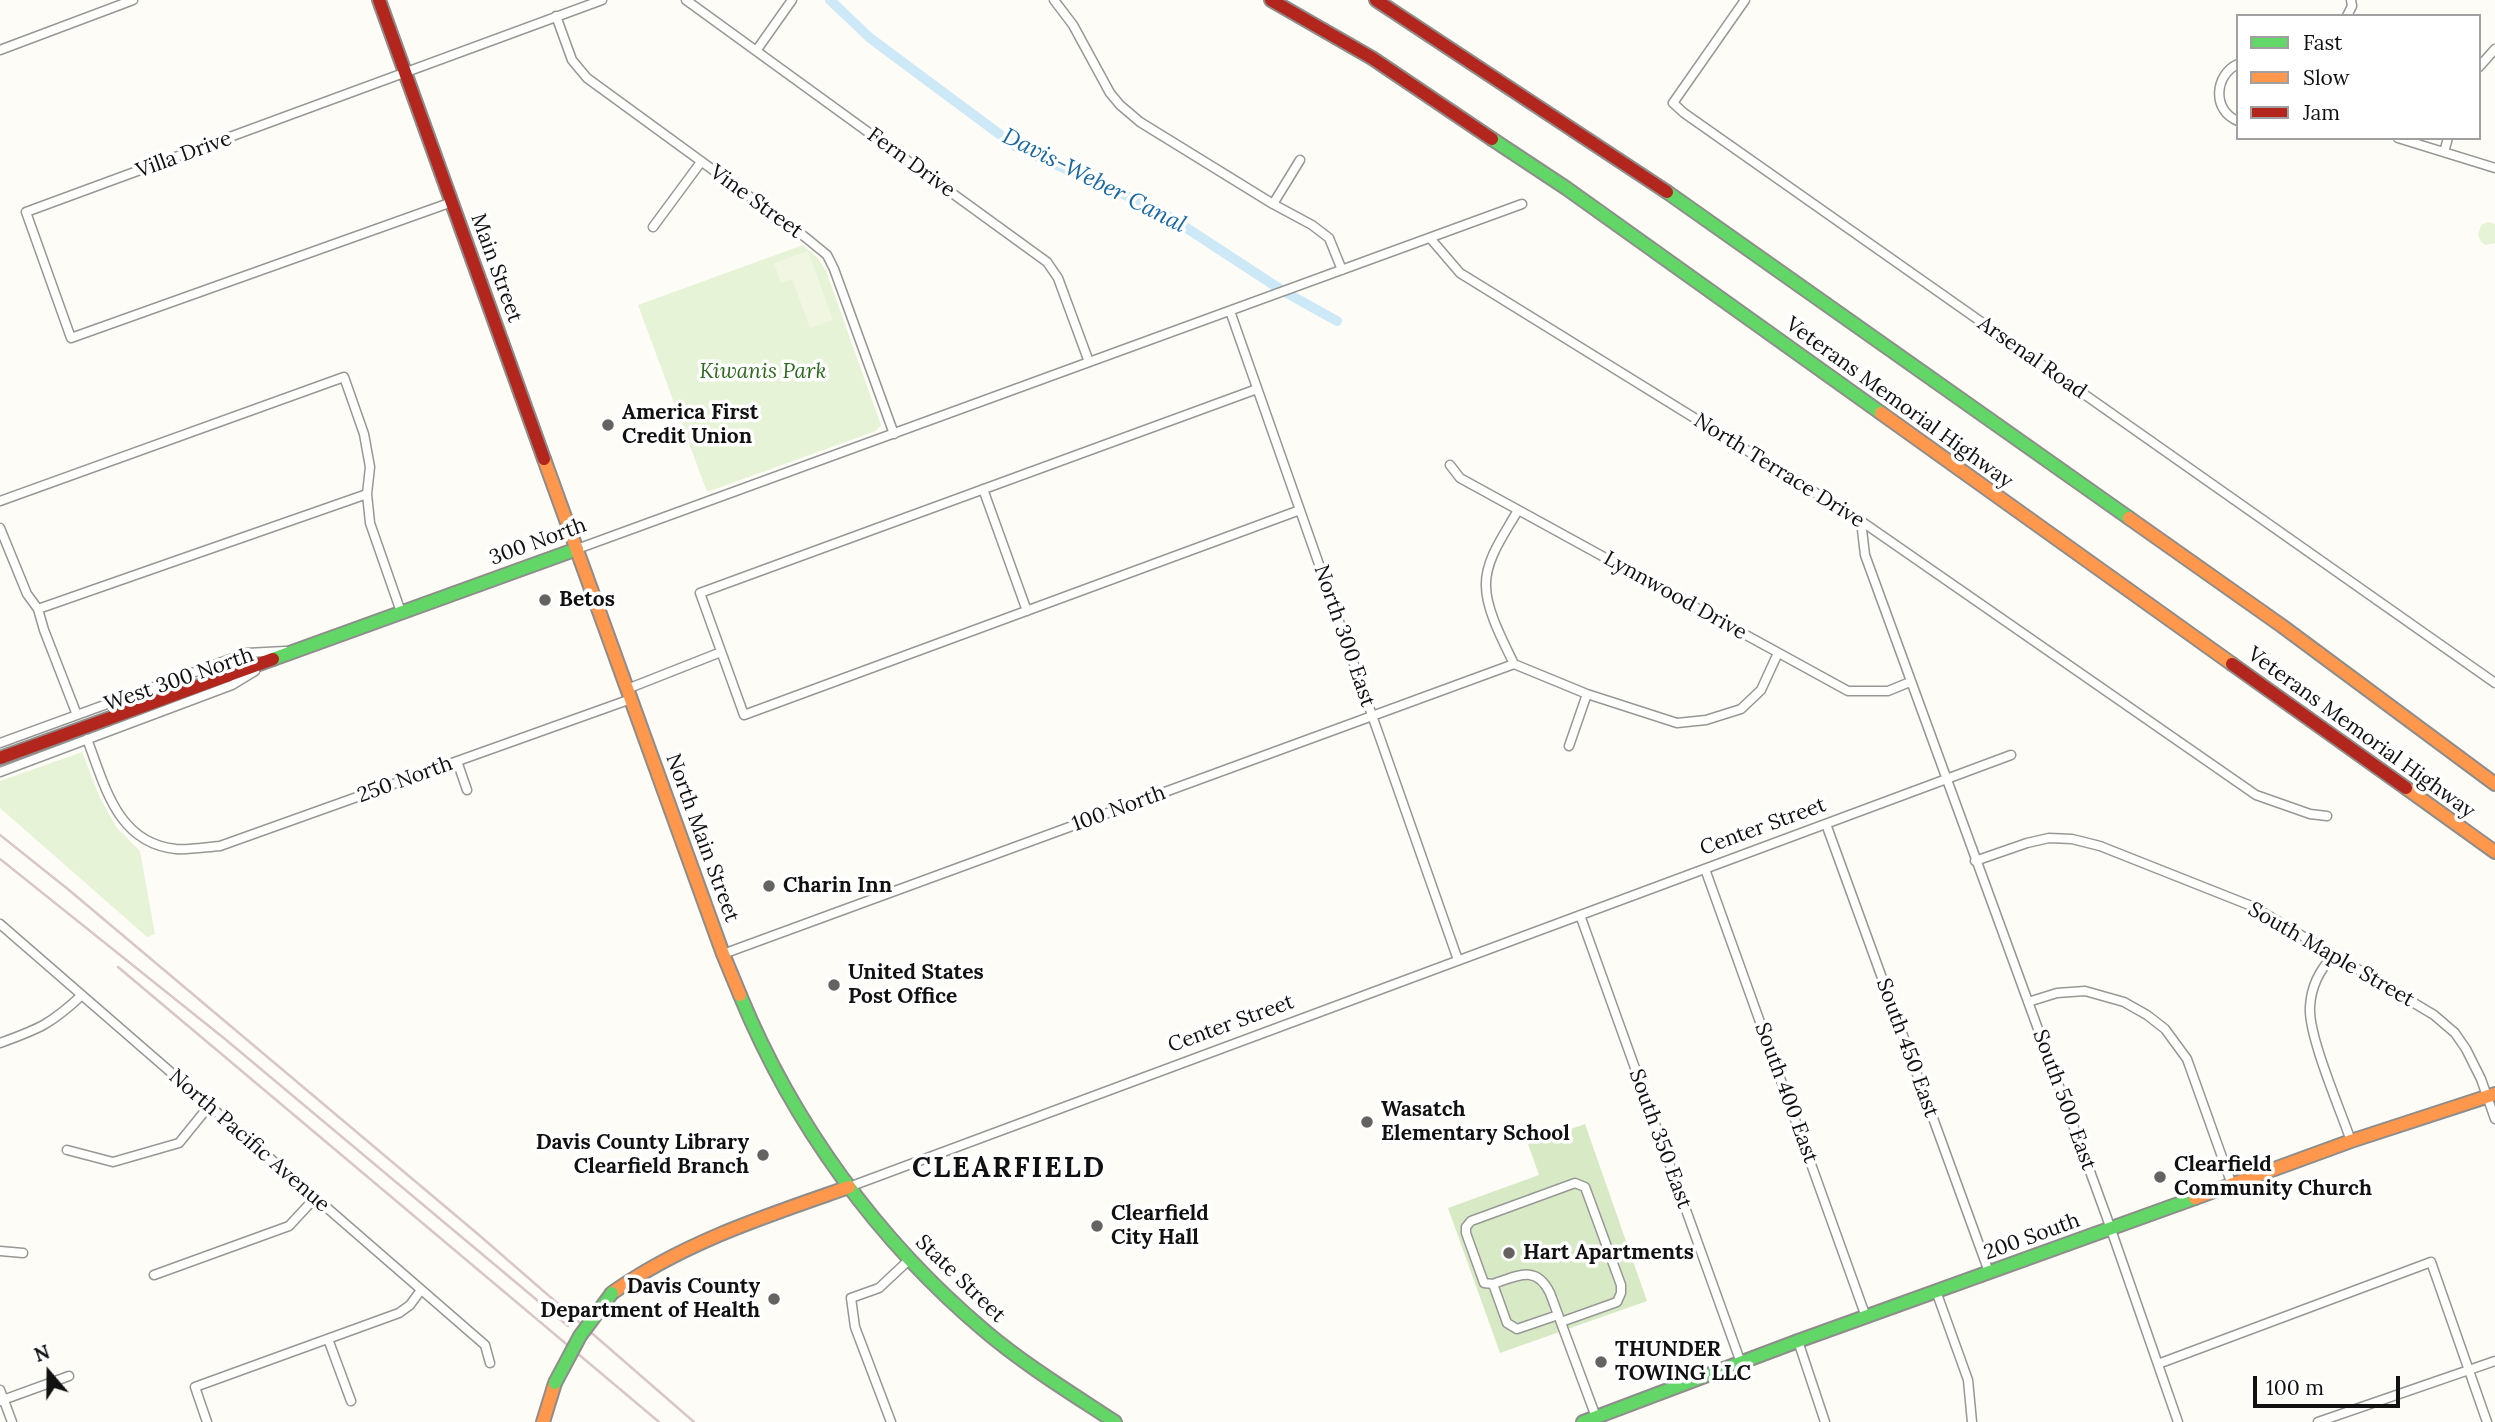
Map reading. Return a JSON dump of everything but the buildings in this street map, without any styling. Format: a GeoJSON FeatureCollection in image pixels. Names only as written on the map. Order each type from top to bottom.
{"type":"FeatureCollection","features":[{"type":"Feature","properties":{"kind":"main road","name":"Main Street"},"geometry":{"type":"LineString","coordinates":[[379,0],[577,549]]}},
{"type":"Feature","properties":{"kind":"main road"},"geometry":{"type":"LineString","coordinates":[[1259,0],[1306,20]]}},
{"type":"Feature","properties":{"kind":"main road","name":"Veterans Memorial Highway"},"geometry":{"type":"LineString","coordinates":[[1271,0],[1372,58],[1566,188],[2495,852]]}},
{"type":"Feature","properties":{"kind":"main road","name":"Veterans Memorial Highway"},"geometry":{"type":"LineString","coordinates":[[1376,0],[1629,165],[2282,626],[2495,785]]}},
{"type":"Feature","properties":{"kind":"main road","name":"300 North"},"geometry":{"type":"LineString","coordinates":[[0,758],[577,549]]}},
{"type":"Feature","properties":{"kind":"main road","name":"North Main Street"},"geometry":{"type":"LineString","coordinates":[[577,549],[723,954],[762,1049],[810,1132]]}},
{"type":"Feature","properties":{"kind":"main road","name":"200 South"},"geometry":{"type":"LineString","coordinates":[[1594,1420],[1798,1341],[2351,1142],[2491,1095]]}},
{"type":"Feature","properties":{"kind":"main road","name":"State Street"},"geometry":{"type":"LineString","coordinates":[[810,1132],[849,1187],[910,1259],[956,1306],[1035,1370],[1115,1422]]}},
{"type":"Feature","properties":{"kind":"main road","name":"Center Street"},"geometry":{"type":"LineString","coordinates":[[543,1422],[566,1356],[581,1332],[612,1293],[638,1273],[691,1245],[849,1187]]}},
{"type":"Feature","properties":{"kind":"street"},"geometry":{"type":"LineString","coordinates":[[0,50],[134,0]]}},
{"type":"Feature","properties":{"kind":"street"},"geometry":{"type":"LineString","coordinates":[[405,73],[602,0]]}},
{"type":"Feature","properties":{"kind":"street","name":"Fern Drive"},"geometry":{"type":"LineString","coordinates":[[686,0],[1047,262],[1058,278],[1089,362]]}},
{"type":"Feature","properties":{"kind":"street"},"geometry":{"type":"LineString","coordinates":[[756,51],[792,0]]}},
{"type":"Feature","properties":{"kind":"street"},"geometry":{"type":"LineString","coordinates":[[1054,0],[1081,37],[1110,93],[1120,105],[1140,122],[1312,225],[1329,238],[1342,270]]}},
{"type":"Feature","properties":{"kind":"street","name":"Arsenal Road"},"geometry":{"type":"LineString","coordinates":[[1745,0],[1673,103],[2495,683]]}},
{"type":"Feature","properties":{"kind":"street","name":"Vine Street"},"geometry":{"type":"LineString","coordinates":[[556,16],[572,60],[582,74],[805,237],[827,256],[894,434]]}},
{"type":"Feature","properties":{"kind":"street"},"geometry":{"type":"LineString","coordinates":[[2481,65],[2495,48]]}},
{"type":"Feature","properties":{"kind":"street"},"geometry":{"type":"LineString","coordinates":[[2236,65],[2221,79],[2218,92],[2222,107],[2236,120]]}},
{"type":"Feature","properties":{"kind":"street","name":"Villa Drive"},"geometry":{"type":"LineString","coordinates":[[405,73],[26,212],[48,275],[71,338],[452,202]]}},
{"type":"Feature","properties":{"kind":"street"},"geometry":{"type":"LineString","coordinates":[[2405,140],[2495,168]]}},
{"type":"Feature","properties":{"kind":"street"},"geometry":{"type":"LineString","coordinates":[[2444,152],[2447,140]]}},
{"type":"Feature","properties":{"kind":"street"},"geometry":{"type":"LineString","coordinates":[[1273,204],[1300,160]]}},
{"type":"Feature","properties":{"kind":"street"},"geometry":{"type":"LineString","coordinates":[[653,227],[701,162]]}},
{"type":"Feature","properties":{"kind":"street","name":"300 North"},"geometry":{"type":"LineString","coordinates":[[577,549],[1522,204]]}},
{"type":"Feature","properties":{"kind":"street","name":"North Terrace Drive"},"geometry":{"type":"LineString","coordinates":[[1430,238],[1460,272],[1861,521],[2256,795],[2309,814],[2327,816]]}},
{"type":"Feature","properties":{"kind":"street","name":"North 300 East"},"geometry":{"type":"LineString","coordinates":[[1230,311],[1458,960]]}},
{"type":"Feature","properties":{"kind":"street"},"geometry":{"type":"LineString","coordinates":[[0,501],[344,377],[364,434],[370,467],[368,494],[373,535],[401,612]]}},
{"type":"Feature","properties":{"kind":"street"},"geometry":{"type":"LineString","coordinates":[[1257,389],[700,593],[744,715],[1300,510]]}},
{"type":"Feature","properties":{"kind":"street","name":"Lynnwood Drive"},"geometry":{"type":"LineString","coordinates":[[1450,466],[1460,478],[1848,691],[1888,691],[1910,682]]}},
{"type":"Feature","properties":{"kind":"street"},"geometry":{"type":"LineString","coordinates":[[983,489],[1027,611]]}},
{"type":"Feature","properties":{"kind":"street"},"geometry":{"type":"LineString","coordinates":[[38,610],[368,494]]}},
{"type":"Feature","properties":{"kind":"street"},"geometry":{"type":"LineString","coordinates":[[1518,510],[1492,557],[1486,586],[1495,624],[1514,664],[1587,694],[1677,723],[1706,720],[1741,709],[1760,690],[1778,653]]}},
{"type":"Feature","properties":{"kind":"street","name":"South 500 East"},"geometry":{"type":"LineString","coordinates":[[1861,521],[1865,555],[2111,1228],[2178,1422]]}},
{"type":"Feature","properties":{"kind":"street"},"geometry":{"type":"LineString","coordinates":[[0,528],[27,594],[38,610],[77,715]]}},
{"type":"Feature","properties":{"kind":"street","name":"West 300 North"},"geometry":{"type":"LineString","coordinates":[[0,743],[247,653],[295,650]]}},
{"type":"Feature","properties":{"kind":"street","name":"West 300 North"},"geometry":{"type":"LineString","coordinates":[[0,772],[232,685],[295,650]]}},
{"type":"Feature","properties":{"kind":"street","name":"250 North"},"geometry":{"type":"LineString","coordinates":[[87,739],[109,797],[125,825],[153,843],[176,849],[220,846],[457,761],[629,694],[721,652]]}},
{"type":"Feature","properties":{"kind":"street","name":"100 North"},"geometry":{"type":"LineString","coordinates":[[723,954],[1514,664]]}},
{"type":"Feature","properties":{"kind":"street"},"geometry":{"type":"LineString","coordinates":[[1569,746],[1587,694]]}},
{"type":"Feature","properties":{"kind":"street","name":"Center Street"},"geometry":{"type":"LineString","coordinates":[[849,1187],[2011,755]]}},
{"type":"Feature","properties":{"kind":"street"},"geometry":{"type":"LineString","coordinates":[[457,761],[467,790]]}},
{"type":"Feature","properties":{"kind":"street","name":"South 450 East"},"geometry":{"type":"LineString","coordinates":[[1826,824],[1989,1272]]}},
{"type":"Feature","properties":{"kind":"street","name":"South Maple Street"},"geometry":{"type":"LineString","coordinates":[[1975,861],[2049,838],[2073,839],[2100,846],[2254,907],[2434,1015],[2455,1033],[2491,1095],[2495,1119]]}},
{"type":"Feature","properties":{"kind":"street","name":"South 400 East"},"geometry":{"type":"LineString","coordinates":[[1705,869],[1866,1317]]}},
{"type":"Feature","properties":{"kind":"street","name":"South 350 East"},"geometry":{"type":"LineString","coordinates":[[1580,915],[1741,1363]]}},
{"type":"Feature","properties":{"kind":"street","name":"North Pacific Avenue"},"geometry":{"type":"LineString","coordinates":[[0,924],[485,1346],[490,1363]]}},
{"type":"Feature","properties":{"kind":"street"},"geometry":{"type":"LineString","coordinates":[[2334,954],[2326,962],[2313,987],[2309,1010],[2316,1040],[2351,1142]]}},
{"type":"Feature","properties":{"kind":"street"},"geometry":{"type":"LineString","coordinates":[[2028,1002],[2057,993],[2085,991],[2124,1002],[2165,1029],[2187,1059],[2232,1185]]}},
{"type":"Feature","properties":{"kind":"street"},"geometry":{"type":"LineString","coordinates":[[0,1043],[39,1029],[57,1019],[82,995]]}},
{"type":"Feature","properties":{"kind":"street"},"geometry":{"type":"LineString","coordinates":[[67,1150],[113,1163],[179,1143],[209,1106]]}},
{"type":"Feature","properties":{"kind":"street"},"geometry":{"type":"LineString","coordinates":[[1493,1284],[1507,1323],[1517,1329],[1559,1318],[1617,1302],[1621,1284],[1585,1187],[1575,1183],[1471,1221],[1466,1227],[1466,1233],[1484,1283],[1493,1284],[1523,1274],[1533,1275],[1546,1285],[1559,1318],[1594,1420]]}},
{"type":"Feature","properties":{"kind":"street"},"geometry":{"type":"LineString","coordinates":[[154,1275],[289,1226],[314,1199]]}},
{"type":"Feature","properties":{"kind":"street"},"geometry":{"type":"LineString","coordinates":[[0,1251],[23,1253]]}},
{"type":"Feature","properties":{"kind":"street"},"geometry":{"type":"LineString","coordinates":[[891,1422],[855,1327],[851,1298],[879,1287],[910,1259]]}},
{"type":"Feature","properties":{"kind":"street"},"geometry":{"type":"LineString","coordinates":[[2158,1364],[2431,1262],[2487,1422]]}},
{"type":"Feature","properties":{"kind":"street"},"geometry":{"type":"LineString","coordinates":[[207,1422],[195,1387],[399,1313],[410,1305],[421,1290]]}},
{"type":"Feature","properties":{"kind":"street"},"geometry":{"type":"LineString","coordinates":[[1936,1292],[1968,1380],[1972,1422]]}},
{"type":"Feature","properties":{"kind":"street"},"geometry":{"type":"LineString","coordinates":[[328,1339],[351,1401]]}},
{"type":"Feature","properties":{"kind":"street"},"geometry":{"type":"LineString","coordinates":[[1798,1341],[1825,1422]]}},
{"type":"Feature","properties":{"kind":"street"},"geometry":{"type":"LineString","coordinates":[[2318,1422],[2495,1361]]}},
{"type":"Feature","properties":{"kind":"street"},"geometry":{"type":"LineString","coordinates":[[2,1401],[69,1376]]}},
{"type":"Feature","properties":{"kind":"street"},"geometry":{"type":"LineString","coordinates":[[0,1390],[12,1422]]}},
{"type":"Feature","properties":{"kind":"green space"},"geometry":{"type":"Polygon","coordinates":[[[2488,222],[2495,224],[2495,243],[2486,245],[2478,235],[2481,225],[2488,222]]]}},
{"type":"Feature","properties":{"kind":"green space","name":"Kiwanis Park"},"geometry":{"type":"Polygon","coordinates":[[[803,245],[818,258],[826,271],[881,425],[876,431],[707,492],[638,305],[803,245]]]}},
{"type":"Feature","properties":{"kind":"green space"},"geometry":{"type":"Polygon","coordinates":[[[808,251],[833,320],[810,328],[792,279],[781,283],[774,263],[808,251]]]}},
{"type":"Feature","properties":{"kind":"green space"},"geometry":{"type":"Polygon","coordinates":[[[82,752],[100,798],[117,828],[140,851],[155,934],[147,937],[0,808],[0,781],[82,752]]]}},
{"type":"Feature","properties":{"kind":"green space"},"geometry":{"type":"Polygon","coordinates":[[[1585,1124],[1647,1301],[1500,1353],[1448,1208],[1539,1175],[1528,1144],[1585,1124]]]}},
{"type":"Feature","properties":{"kind":"waterway","name":"Davis-Weber Canal"},"geometry":{"type":"LineString","coordinates":[[830,0],[870,38],[1018,148],[1159,210],[1283,291],[1337,321]]}},
{"type":"Feature","properties":{"kind":"railway"},"geometry":{"type":"LineString","coordinates":[[0,835],[479,1235],[694,1422]]}},
{"type":"Feature","properties":{"kind":"railway"},"geometry":{"type":"LineString","coordinates":[[0,859],[225,1039],[568,1326]]}},
{"type":"Feature","properties":{"kind":"railway"},"geometry":{"type":"LineString","coordinates":[[118,967],[659,1422]]}},
{"type":"Feature","properties":{"kind":"traffic: fast"},"geometry":{"type":"LineString","coordinates":[[1492,139],[1566,188],[1881,413]]}},
{"type":"Feature","properties":{"kind":"traffic: fast"},"geometry":{"type":"LineString","coordinates":[[1667,192],[2129,518]]}},
{"type":"Feature","properties":{"kind":"traffic: fast"},"geometry":{"type":"LineString","coordinates":[[273,659],[577,549]]}},
{"type":"Feature","properties":{"kind":"traffic: fast"},"geometry":{"type":"LineString","coordinates":[[740,995],[761,1043],[813,1134],[842,1178],[909,1259],[1000,1343],[1115,1422]]}},
{"type":"Feature","properties":{"kind":"traffic: fast"},"geometry":{"type":"LineString","coordinates":[[1583,1422],[1798,1341],[2195,1198]]}},
{"type":"Feature","properties":{"kind":"traffic: fast"},"geometry":{"type":"LineString","coordinates":[[555,1383],[580,1336],[612,1293]]}},
{"type":"Feature","properties":{"kind":"traffic: slow"},"geometry":{"type":"LineString","coordinates":[[1881,413],[2232,664]]}},
{"type":"Feature","properties":{"kind":"traffic: slow"},"geometry":{"type":"LineString","coordinates":[[544,459],[740,995]]}},
{"type":"Feature","properties":{"kind":"traffic: slow"},"geometry":{"type":"LineString","coordinates":[[2129,518],[2282,626],[2495,784]]}},
{"type":"Feature","properties":{"kind":"traffic: slow"},"geometry":{"type":"LineString","coordinates":[[2406,788],[2495,852]]}},
{"type":"Feature","properties":{"kind":"traffic: slow"},"geometry":{"type":"LineString","coordinates":[[2195,1198],[2351,1141],[2495,1094]]}},
{"type":"Feature","properties":{"kind":"traffic: slow"},"geometry":{"type":"LineString","coordinates":[[612,1293],[668,1259],[726,1232],[849,1187]]}},
{"type":"Feature","properties":{"kind":"traffic: slow"},"geometry":{"type":"LineString","coordinates":[[543,1422],[555,1383]]}},
{"type":"Feature","properties":{"kind":"traffic: jam"},"geometry":{"type":"LineString","coordinates":[[379,0],[544,459]]}},
{"type":"Feature","properties":{"kind":"traffic: jam"},"geometry":{"type":"LineString","coordinates":[[1271,0],[1372,58],[1492,139]]}},
{"type":"Feature","properties":{"kind":"traffic: jam"},"geometry":{"type":"LineString","coordinates":[[1376,0],[1667,192]]}},
{"type":"Feature","properties":{"kind":"traffic: jam"},"geometry":{"type":"LineString","coordinates":[[0,758],[273,659]]}},
{"type":"Feature","properties":{"kind":"traffic: jam"},"geometry":{"type":"LineString","coordinates":[[2232,664],[2406,788]]}},
{"type":"Feature","properties":{"kind":"place","name":"America First Credit Union"},"geometry":{"type":"Point","coordinates":[608,425]}},
{"type":"Feature","properties":{"kind":"place","name":"Betos"},"geometry":{"type":"Point","coordinates":[545,600]}},
{"type":"Feature","properties":{"kind":"place","name":"Charin Inn"},"geometry":{"type":"Point","coordinates":[769,886]}},
{"type":"Feature","properties":{"kind":"place","name":"United States Post Office"},"geometry":{"type":"Point","coordinates":[834,985]}},
{"type":"Feature","properties":{"kind":"place","name":"Wasatch Elementary School"},"geometry":{"type":"Point","coordinates":[1367,1122]}},
{"type":"Feature","properties":{"kind":"place","name":"Davis County Library Clearfield Branch"},"geometry":{"type":"Point","coordinates":[763,1155]}},
{"type":"Feature","properties":{"kind":"place","name":"Clearfield Community Church"},"geometry":{"type":"Point","coordinates":[2160,1177]}},
{"type":"Feature","properties":{"kind":"place","name":"Clearfield City Hall"},"geometry":{"type":"Point","coordinates":[1097,1226]}},
{"type":"Feature","properties":{"kind":"place","name":"Hart Apartments"},"geometry":{"type":"Point","coordinates":[1509,1253]}},
{"type":"Feature","properties":{"kind":"place","name":"Davis County Department of Health"},"geometry":{"type":"Point","coordinates":[774,1299]}},
{"type":"Feature","properties":{"kind":"place","name":"THUNDER TOWING LLC"},"geometry":{"type":"Point","coordinates":[1601,1362]}},
{"type":"Feature","properties":{"kind":"district","name":"CLEARFIELD"},"geometry":{"type":"Point","coordinates":[1009,1169]}}]}
